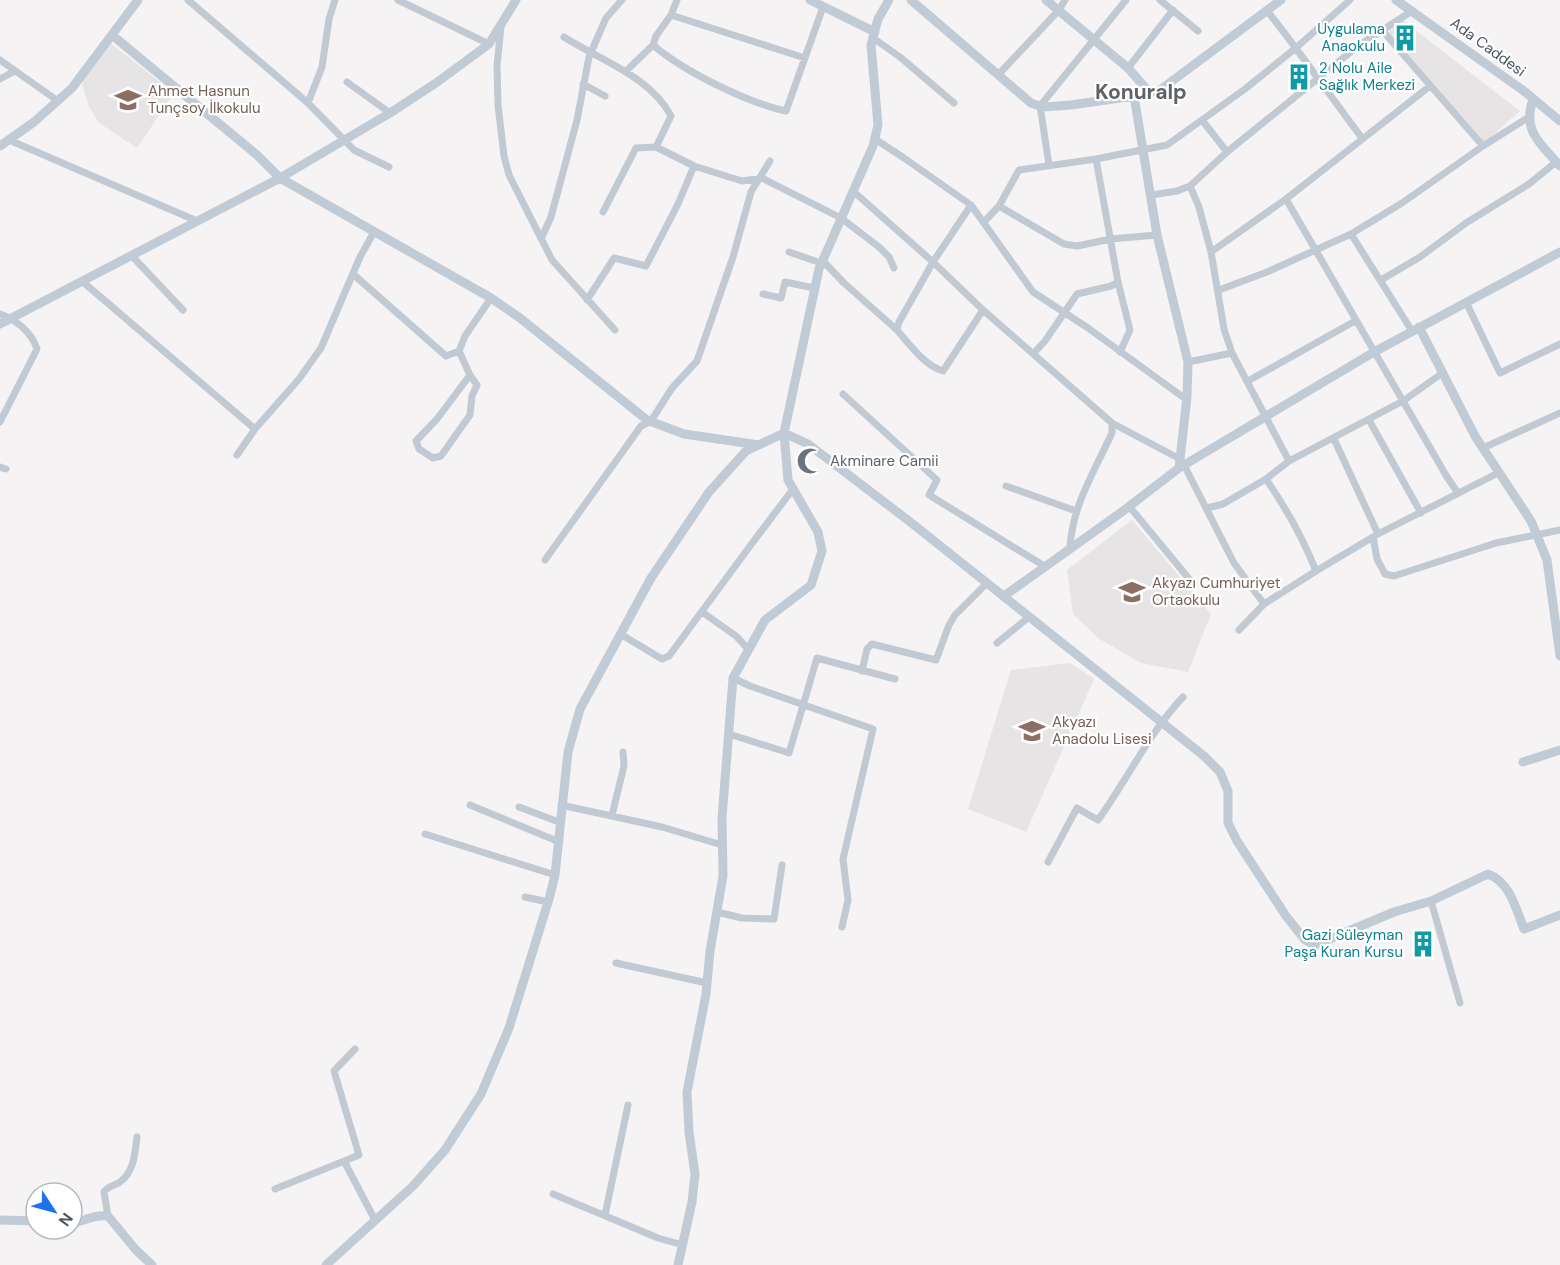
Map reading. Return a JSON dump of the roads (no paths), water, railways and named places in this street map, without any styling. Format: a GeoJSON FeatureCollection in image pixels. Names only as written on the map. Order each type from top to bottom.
{"type":"FeatureCollection","features":[{"type":"Feature","properties":{"kind":"street"},"geometry":{"type":"LineString","coordinates":[[0,146],[34,122],[72,88],[138,0]]}},
{"type":"Feature","properties":{"kind":"street"},"geometry":{"type":"LineString","coordinates":[[188,0],[308,103],[354,150],[389,167]]}},
{"type":"Feature","properties":{"kind":"street"},"geometry":{"type":"LineString","coordinates":[[308,103],[322,67],[329,19],[335,0]]}},
{"type":"Feature","properties":{"kind":"street"},"geometry":{"type":"LineString","coordinates":[[398,0],[489,44]]}},
{"type":"Feature","properties":{"kind":"street"},"geometry":{"type":"LineString","coordinates":[[0,324],[280,178],[346,141],[436,83],[489,44],[516,0]]}},
{"type":"Feature","properties":{"kind":"street"},"geometry":{"type":"LineString","coordinates":[[541,239],[552,217],[577,120],[590,54],[606,18],[622,0]]}},
{"type":"Feature","properties":{"kind":"street"},"geometry":{"type":"LineString","coordinates":[[626,71],[653,45],[678,0]]}},
{"type":"Feature","properties":{"kind":"street"},"geometry":{"type":"LineString","coordinates":[[810,0],[874,35],[954,103]]}},
{"type":"Feature","properties":{"kind":"street"},"geometry":{"type":"LineString","coordinates":[[678,1265],[692,1202],[695,1174],[689,1132],[687,1092],[707,983],[723,876],[722,818],[733,678],[765,620],[811,585],[822,551],[818,532],[788,480],[784,433],[821,262],[853,191],[878,125],[871,45],[878,19],[889,0]]}},
{"type":"Feature","properties":{"kind":"street"},"geometry":{"type":"LineString","coordinates":[[911,0],[1031,103],[1040,106],[1071,105],[1160,90],[1268,12],[1281,0]]}},
{"type":"Feature","properties":{"kind":"street"},"geometry":{"type":"LineString","coordinates":[[1046,0],[1128,68],[1149,92]]}},
{"type":"Feature","properties":{"kind":"street"},"geometry":{"type":"LineString","coordinates":[[998,75],[1059,10],[1065,0]]}},
{"type":"Feature","properties":{"kind":"street"},"geometry":{"type":"LineString","coordinates":[[1049,165],[1040,106],[1126,0]]}},
{"type":"Feature","properties":{"kind":"street"},"geometry":{"type":"LineString","coordinates":[[1160,0],[1198,31]]}},
{"type":"Feature","properties":{"kind":"street"},"geometry":{"type":"LineString","coordinates":[[984,222],[999,206],[1019,170],[1167,146],[1297,47],[1350,0]]}},
{"type":"Feature","properties":{"kind":"street","name":"Ada Caddesi"},"geometry":{"type":"LineString","coordinates":[[1396,0],[1560,121]]}},
{"type":"Feature","properties":{"kind":"street"},"geometry":{"type":"LineString","coordinates":[[653,45],[667,57],[700,76],[767,107],[786,111],[823,7]]}},
{"type":"Feature","properties":{"kind":"street"},"geometry":{"type":"LineString","coordinates":[[1128,68],[1173,10]]}},
{"type":"Feature","properties":{"kind":"street"},"geometry":{"type":"LineString","coordinates":[[1152,195],[1177,191],[1190,186],[1227,152],[1358,46],[1412,11]]}},
{"type":"Feature","properties":{"kind":"street"},"geometry":{"type":"LineString","coordinates":[[1268,12],[1297,47],[1318,80],[1362,138]]}},
{"type":"Feature","properties":{"kind":"street"},"geometry":{"type":"LineString","coordinates":[[671,15],[805,58]]}},
{"type":"Feature","properties":{"kind":"street"},"geometry":{"type":"LineString","coordinates":[[501,27],[497,65],[498,105],[504,156],[509,175],[552,260],[615,330]]}},
{"type":"Feature","properties":{"kind":"street"},"geometry":{"type":"LineString","coordinates":[[1382,30],[1483,146]]}},
{"type":"Feature","properties":{"kind":"street"},"geometry":{"type":"LineString","coordinates":[[112,35],[257,155],[280,178],[491,298],[520,318],[651,421],[684,434],[759,445]]}},
{"type":"Feature","properties":{"kind":"street"},"geometry":{"type":"LineString","coordinates":[[564,37],[590,54],[626,71],[665,104],[671,116],[656,147]]}},
{"type":"Feature","properties":{"kind":"street"},"geometry":{"type":"LineString","coordinates":[[0,60],[58,100]]}},
{"type":"Feature","properties":{"kind":"street"},"geometry":{"type":"LineString","coordinates":[[0,80],[15,71]]}},
{"type":"Feature","properties":{"kind":"street"},"geometry":{"type":"LineString","coordinates":[[347,82],[390,113]]}},
{"type":"Feature","properties":{"kind":"street"},"geometry":{"type":"LineString","coordinates":[[583,84],[605,96]]}},
{"type":"Feature","properties":{"kind":"street"},"geometry":{"type":"LineString","coordinates":[[1211,252],[1286,199],[1430,86]]}},
{"type":"Feature","properties":{"kind":"street"},"geometry":{"type":"LineString","coordinates":[[1134,96],[1157,235],[1188,362],[1181,464]]}},
{"type":"Feature","properties":{"kind":"street"},"geometry":{"type":"LineString","coordinates":[[1381,280],[1420,257],[1466,223],[1558,164],[1530,129],[1529,117],[1533,99]]}},
{"type":"Feature","properties":{"kind":"street"},"geometry":{"type":"LineString","coordinates":[[1219,290],[1267,272],[1351,234],[1402,203],[1529,117]]}},
{"type":"Feature","properties":{"kind":"street"},"geometry":{"type":"LineString","coordinates":[[1202,120],[1227,152]]}},
{"type":"Feature","properties":{"kind":"street"},"geometry":{"type":"LineString","coordinates":[[874,139],[971,205],[1033,292],[1152,373],[1187,400]]}},
{"type":"Feature","properties":{"kind":"street"},"geometry":{"type":"LineString","coordinates":[[9,140],[197,220]]}},
{"type":"Feature","properties":{"kind":"street"},"geometry":{"type":"LineString","coordinates":[[603,212],[636,147],[656,147],[694,166],[742,181],[762,178],[841,218],[879,247],[889,257],[894,268]]}},
{"type":"Feature","properties":{"kind":"street"},"geometry":{"type":"LineString","coordinates":[[1096,159],[1118,282],[1130,330],[1120,352]]}},
{"type":"Feature","properties":{"kind":"street"},"geometry":{"type":"LineString","coordinates":[[545,560],[641,426],[651,421],[672,388],[697,361],[733,257],[751,192],[762,178],[770,161]]}},
{"type":"Feature","properties":{"kind":"street"},"geometry":{"type":"LineString","coordinates":[[587,300],[614,258],[646,266],[678,204],[694,166]]}},
{"type":"Feature","properties":{"kind":"street"},"geometry":{"type":"LineString","coordinates":[[1190,186],[1199,207],[1211,252],[1224,329],[1232,352],[1289,461]]}},
{"type":"Feature","properties":{"kind":"street"},"geometry":{"type":"LineString","coordinates":[[853,191],[933,261],[983,310],[1112,423],[1181,464],[1207,508],[1234,563],[1264,604]]}},
{"type":"Feature","properties":{"kind":"street"},"geometry":{"type":"LineString","coordinates":[[1286,199],[1355,321],[1458,493]]}},
{"type":"Feature","properties":{"kind":"street"},"geometry":{"type":"LineString","coordinates":[[897,330],[899,322],[933,261],[971,205]]}},
{"type":"Feature","properties":{"kind":"street"},"geometry":{"type":"LineString","coordinates":[[999,206],[1064,244],[1077,246],[1111,239],[1157,235]]}},
{"type":"Feature","properties":{"kind":"street"},"geometry":{"type":"LineString","coordinates":[[237,455],[255,429],[321,348],[374,232]]}},
{"type":"Feature","properties":{"kind":"street"},"geometry":{"type":"LineString","coordinates":[[1351,234],[1415,329],[1498,473],[1531,521],[1547,560],[1560,656]]}},
{"type":"Feature","properties":{"kind":"street"},"geometry":{"type":"LineString","coordinates":[[789,252],[821,262],[897,330],[910,346],[935,369],[943,371],[983,310]]}},
{"type":"Feature","properties":{"kind":"street"},"geometry":{"type":"LineString","coordinates":[[1004,596],[1129,506],[1181,464],[1415,329],[1560,252]]}},
{"type":"Feature","properties":{"kind":"street"},"geometry":{"type":"LineString","coordinates":[[132,256],[183,310]]}},
{"type":"Feature","properties":{"kind":"street"},"geometry":{"type":"LineString","coordinates":[[353,274],[447,356],[459,351],[465,336],[491,298]]}},
{"type":"Feature","properties":{"kind":"street"},"geometry":{"type":"LineString","coordinates":[[83,282],[255,429]]}},
{"type":"Feature","properties":{"kind":"street"},"geometry":{"type":"LineString","coordinates":[[763,294],[781,297],[785,282],[814,288]]}},
{"type":"Feature","properties":{"kind":"street"},"geometry":{"type":"LineString","coordinates":[[1033,354],[1045,341],[1077,294],[1111,286],[1118,282]]}},
{"type":"Feature","properties":{"kind":"street"},"geometry":{"type":"LineString","coordinates":[[1466,302],[1500,372],[1560,344]]}},
{"type":"Feature","properties":{"kind":"street"},"geometry":{"type":"LineString","coordinates":[[0,314],[12,318],[34,340],[37,349],[0,422]]}},
{"type":"Feature","properties":{"kind":"street"},"geometry":{"type":"LineString","coordinates":[[1248,381],[1355,321]]}},
{"type":"Feature","properties":{"kind":"street"},"geometry":{"type":"LineString","coordinates":[[459,351],[477,385],[472,396],[470,415],[441,456],[433,458],[419,449],[416,441],[470,375]]}},
{"type":"Feature","properties":{"kind":"street"},"geometry":{"type":"LineString","coordinates":[[1188,362],[1232,352]]}},
{"type":"Feature","properties":{"kind":"street"},"geometry":{"type":"LineString","coordinates":[[1207,508],[1223,504],[1266,479],[1289,461],[1403,401],[1441,374]]}},
{"type":"Feature","properties":{"kind":"street"},"geometry":{"type":"LineString","coordinates":[[843,394],[937,480],[929,495],[1046,567]]}},
{"type":"Feature","properties":{"kind":"street"},"geometry":{"type":"LineString","coordinates":[[1483,448],[1560,413]]}},
{"type":"Feature","properties":{"kind":"street"},"geometry":{"type":"LineString","coordinates":[[1369,420],[1421,513]]}},
{"type":"Feature","properties":{"kind":"street"},"geometry":{"type":"LineString","coordinates":[[1070,549],[1071,530],[1076,511],[1112,433],[1112,423]]}},
{"type":"Feature","properties":{"kind":"street"},"geometry":{"type":"LineString","coordinates":[[326,1265],[413,1186],[445,1150],[481,1094],[509,1028],[555,875],[568,752],[580,709],[651,578],[709,492],[746,451],[784,433]]}},
{"type":"Feature","properties":{"kind":"street"},"geometry":{"type":"LineString","coordinates":[[784,433],[808,444],[1004,596],[1162,721],[1220,772],[1227,791],[1228,823],[1237,841],[1286,916],[1305,940],[1315,945],[1394,912],[1431,901],[1488,874],[1497,877],[1505,886],[1524,928],[1560,915]]}},
{"type":"Feature","properties":{"kind":"street"},"geometry":{"type":"LineString","coordinates":[[1334,439],[1376,535],[1377,559],[1385,574],[1394,576],[1496,543],[1560,530]]}},
{"type":"Feature","properties":{"kind":"street"},"geometry":{"type":"LineString","coordinates":[[1239,630],[1264,604],[1316,571],[1376,535],[1498,473]]}},
{"type":"Feature","properties":{"kind":"street"},"geometry":{"type":"LineString","coordinates":[[1266,479],[1306,547],[1316,571]]}},
{"type":"Feature","properties":{"kind":"street"},"geometry":{"type":"LineString","coordinates":[[1006,486],[1076,511]]}},
{"type":"Feature","properties":{"kind":"street"},"geometry":{"type":"LineString","coordinates":[[622,635],[662,660],[669,656],[794,489]]}},
{"type":"Feature","properties":{"kind":"street"},"geometry":{"type":"LineString","coordinates":[[1129,506],[1190,580]]}},
{"type":"Feature","properties":{"kind":"street"},"geometry":{"type":"LineString","coordinates":[[862,671],[867,649],[872,644],[936,660],[955,615],[987,584]]}},
{"type":"Feature","properties":{"kind":"street"},"geometry":{"type":"LineString","coordinates":[[702,612],[736,636],[748,650]]}},
{"type":"Feature","properties":{"kind":"street"},"geometry":{"type":"LineString","coordinates":[[997,643],[1029,617]]}},
{"type":"Feature","properties":{"kind":"street"},"geometry":{"type":"LineString","coordinates":[[729,734],[789,753],[817,658],[895,679]]}},
{"type":"Feature","properties":{"kind":"street"},"geometry":{"type":"LineString","coordinates":[[733,678],[873,729],[843,860],[848,900],[842,927]]}},
{"type":"Feature","properties":{"kind":"street"},"geometry":{"type":"LineString","coordinates":[[1048,862],[1077,808],[1098,820],[1120,790],[1162,721],[1183,697]]}},
{"type":"Feature","properties":{"kind":"street"},"geometry":{"type":"LineString","coordinates":[[1524,762],[1560,750]]}},
{"type":"Feature","properties":{"kind":"street"},"geometry":{"type":"LineString","coordinates":[[612,815],[624,766],[622,752]]}},
{"type":"Feature","properties":{"kind":"street"},"geometry":{"type":"LineString","coordinates":[[470,805],[557,841]]}},
{"type":"Feature","properties":{"kind":"street"},"geometry":{"type":"LineString","coordinates":[[561,805],[662,827],[722,845]]}},
{"type":"Feature","properties":{"kind":"street"},"geometry":{"type":"LineString","coordinates":[[519,807],[559,822]]}},
{"type":"Feature","properties":{"kind":"street"},"geometry":{"type":"LineString","coordinates":[[425,834],[555,875]]}},
{"type":"Feature","properties":{"kind":"street"},"geometry":{"type":"LineString","coordinates":[[717,912],[742,918],[774,919],[782,865]]}},
{"type":"Feature","properties":{"kind":"street"},"geometry":{"type":"LineString","coordinates":[[525,897],[548,902]]}},
{"type":"Feature","properties":{"kind":"street"},"geometry":{"type":"LineString","coordinates":[[1431,901],[1460,1003]]}},
{"type":"Feature","properties":{"kind":"street"},"geometry":{"type":"LineString","coordinates":[[616,963],[707,983]]}},
{"type":"Feature","properties":{"kind":"street"},"geometry":{"type":"LineString","coordinates":[[275,1189],[359,1155],[334,1071],[355,1049]]}},
{"type":"Feature","properties":{"kind":"street"},"geometry":{"type":"LineString","coordinates":[[605,1215],[628,1105]]}},
{"type":"Feature","properties":{"kind":"street"},"geometry":{"type":"LineString","coordinates":[[137,1137],[128,1173],[123,1180],[104,1192],[108,1216],[136,1250],[152,1265]]}},
{"type":"Feature","properties":{"kind":"street"},"geometry":{"type":"LineString","coordinates":[[344,1161],[375,1220]]}},
{"type":"Feature","properties":{"kind":"street"},"geometry":{"type":"LineString","coordinates":[[553,1194],[658,1238],[683,1245]]}},
{"type":"Feature","properties":{"kind":"street"},"geometry":{"type":"LineString","coordinates":[[84,1219],[108,1216]]}},
{"type":"Feature","properties":{"kind":"street"},"geometry":{"type":"LineString","coordinates":[[0,1220],[24,1221]]}},
{"type":"Feature","properties":{"kind":"place","name":"Uygulama Anaokulu"},"geometry":{"type":"Point","coordinates":[1405,38]}},
{"type":"Feature","properties":{"kind":"place","name":"2 Nolu Aile Sağlık Merkezi"},"geometry":{"type":"Point","coordinates":[1299,77]}},
{"type":"Feature","properties":{"kind":"place","name":"Ahmet Hasnun Tunçsoy İlkokulu"},"geometry":{"type":"Point","coordinates":[128,100]}},
{"type":"Feature","properties":{"kind":"place","name":"Akminare Camii"},"geometry":{"type":"Point","coordinates":[810,461]}},
{"type":"Feature","properties":{"kind":"place","name":"Akyazı Cumhuriyet Ortaokulu"},"geometry":{"type":"Point","coordinates":[1132,592]}},
{"type":"Feature","properties":{"kind":"place","name":"Akyazı Anadolu Lisesi"},"geometry":{"type":"Point","coordinates":[1032,731]}},
{"type":"Feature","properties":{"kind":"place","name":"Gazi Süleyman Paşa Kuran Kursu"},"geometry":{"type":"Point","coordinates":[1423,944]}},
{"type":"Feature","properties":{"kind":"district","name":"Konuralp"},"geometry":{"type":"Point","coordinates":[1141,92]}}]}
